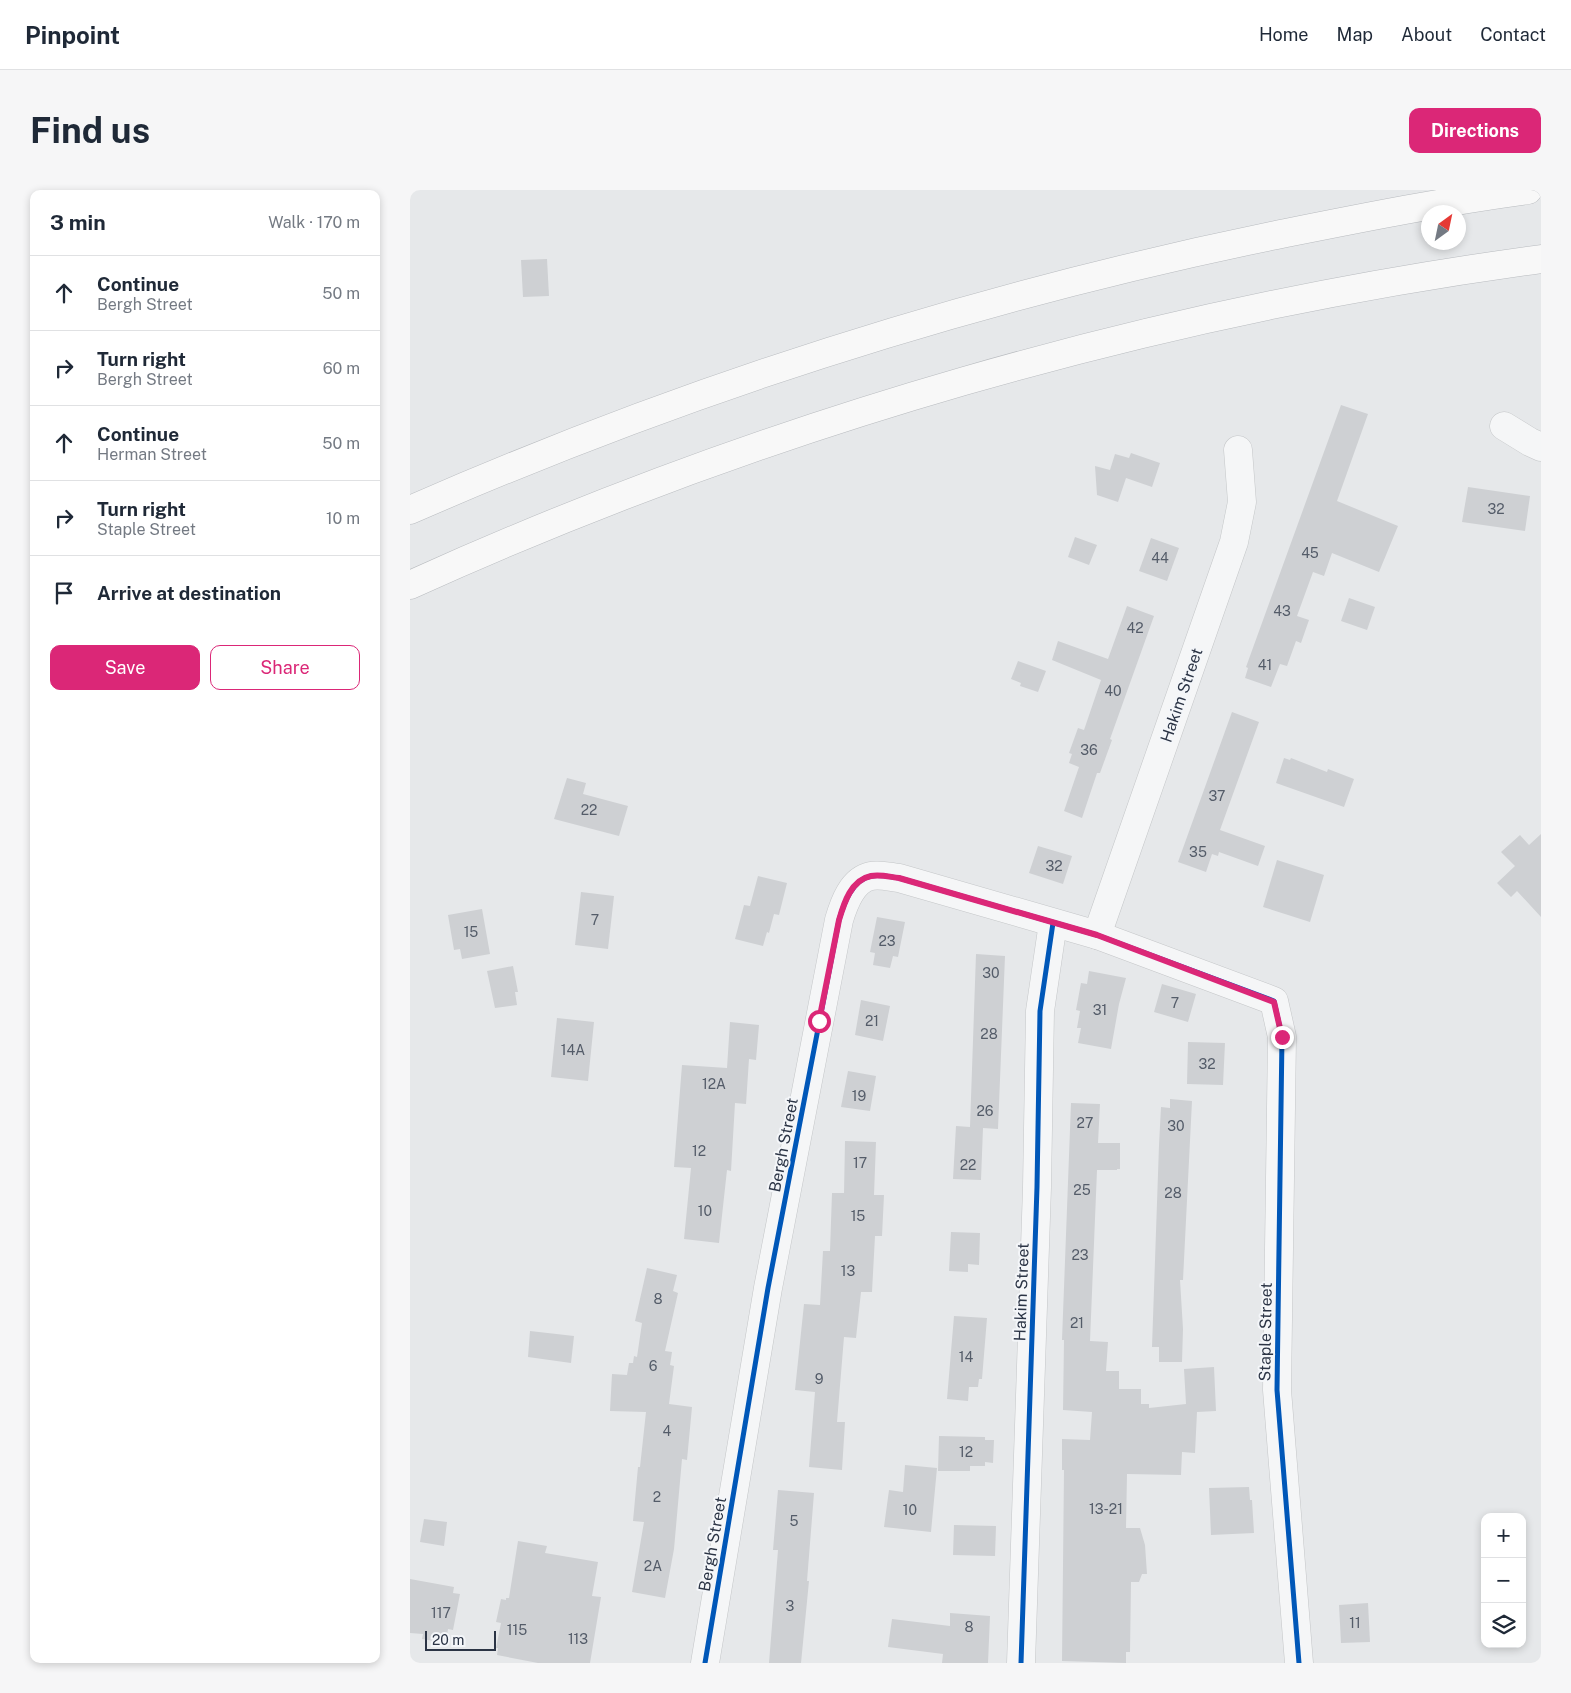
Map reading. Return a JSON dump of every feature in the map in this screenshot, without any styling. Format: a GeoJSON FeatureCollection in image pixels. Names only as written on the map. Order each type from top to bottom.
{"type":"FeatureCollection","features":[{"type":"Feature","properties":{"kind":"highway"},"geometry":{"type":"LineString","coordinates":[[410,510],[600,431],[718,388],[842,347],[967,310],[1088,277],[1215,247],[1379,214],[1528,190]]}},
{"type":"Feature","properties":{"kind":"highway"},"geometry":{"type":"LineString","coordinates":[[410,585],[504,544],[658,484],[809,430],[966,381],[1119,340],[1301,299],[1411,279],[1541,259]]}},
{"type":"Feature","properties":{"kind":"street"},"geometry":{"type":"LineString","coordinates":[[1504,426],[1541,447]]}},
{"type":"Feature","properties":{"kind":"street","name":"Hakim Street"},"geometry":{"type":"LineString","coordinates":[[1097,935],[1234,542],[1242,502],[1238,450]]}},
{"type":"Feature","properties":{"kind":"street","name":"Bergh Street"},"geometry":{"type":"LineString","coordinates":[[705,1663],[768,1288],[822,1008],[843,905],[858,882],[869,876],[899,878],[1097,935],[1274,1002]]}},
{"type":"Feature","properties":{"kind":"street","name":"Hakim Street"},"geometry":{"type":"LineString","coordinates":[[1021,1663],[1037,1197],[1040,1011],[1053,923]]}},
{"type":"Feature","properties":{"kind":"street","name":"Staple Street"},"geometry":{"type":"LineString","coordinates":[[1274,1002],[1282,1037],[1277,1390],[1299,1663]]}},
{"type":"Feature","properties":{"kind":"building"},"geometry":{"type":"Polygon","coordinates":[[[547,259],[549,296],[523,297],[521,260],[547,259]]]}},
{"type":"Feature","properties":{"kind":"building"},"geometry":{"type":"Polygon","coordinates":[[[1341,405],[1368,414],[1337,501],[1398,526],[1379,572],[1332,553],[1324,576],[1313,572],[1297,616],[1309,620],[1301,643],[1296,641],[1287,666],[1280,664],[1271,687],[1245,678],[1248,668],[1246,667],[1341,405]]]}},
{"type":"Feature","properties":{"kind":"building"},"geometry":{"type":"Polygon","coordinates":[[[1131,453],[1160,463],[1152,487],[1126,478],[1118,502],[1097,495],[1095,466],[1110,470],[1115,454],[1129,458],[1131,453]]]}},
{"type":"Feature","properties":{"kind":"building"},"geometry":{"type":"Polygon","coordinates":[[[1468,487],[1530,496],[1525,531],[1462,522],[1468,487]]]}},
{"type":"Feature","properties":{"kind":"building"},"geometry":{"type":"Polygon","coordinates":[[[1075,537],[1097,545],[1089,565],[1068,557],[1075,537]]]}},
{"type":"Feature","properties":{"kind":"building"},"geometry":{"type":"Polygon","coordinates":[[[1151,538],[1179,548],[1167,581],[1139,571],[1151,538]]]}},
{"type":"Feature","properties":{"kind":"building"},"geometry":{"type":"Polygon","coordinates":[[[1349,598],[1375,607],[1367,630],[1341,621],[1349,598]]]}},
{"type":"Feature","properties":{"kind":"building"},"geometry":{"type":"Polygon","coordinates":[[[1127,606],[1154,616],[1110,739],[1112,740],[1100,773],[1097,773],[1082,818],[1064,811],[1079,767],[1069,763],[1072,754],[1069,753],[1078,728],[1084,730],[1101,680],[1052,660],[1058,641],[1108,659],[1127,606]]]}},
{"type":"Feature","properties":{"kind":"building"},"geometry":{"type":"Polygon","coordinates":[[[1018,661],[1046,671],[1038,692],[1020,686],[1021,683],[1011,679],[1018,661]]]}},
{"type":"Feature","properties":{"kind":"building"},"geometry":{"type":"Polygon","coordinates":[[[1232,712],[1259,722],[1220,830],[1265,846],[1258,866],[1219,852],[1218,856],[1212,854],[1206,872],[1178,862],[1232,712]]]}},
{"type":"Feature","properties":{"kind":"building"},"geometry":{"type":"Polygon","coordinates":[[[1284,758],[1290,760],[1291,758],[1327,772],[1328,769],[1354,779],[1344,807],[1276,783],[1284,758]]]}},
{"type":"Feature","properties":{"kind":"building"},"geometry":{"type":"Polygon","coordinates":[[[567,778],[586,783],[583,794],[628,806],[619,836],[554,819],[567,778]]]}},
{"type":"Feature","properties":{"kind":"building"},"geometry":{"type":"Polygon","coordinates":[[[1541,834],[1541,917],[1517,891],[1511,897],[1497,883],[1515,866],[1501,852],[1520,835],[1529,845],[1541,834]]]}},
{"type":"Feature","properties":{"kind":"building"},"geometry":{"type":"Polygon","coordinates":[[[1038,846],[1072,856],[1063,884],[1029,873],[1038,846]]]}},
{"type":"Feature","properties":{"kind":"building"},"geometry":{"type":"Polygon","coordinates":[[[1277,860],[1324,875],[1310,922],[1263,907],[1277,860]]]}},
{"type":"Feature","properties":{"kind":"building"},"geometry":{"type":"Polygon","coordinates":[[[758,876],[787,883],[779,915],[774,914],[763,946],[735,939],[744,905],[750,906],[758,876]]]}},
{"type":"Feature","properties":{"kind":"building"},"geometry":{"type":"Polygon","coordinates":[[[581,892],[614,896],[608,949],[575,945],[581,892]]]}},
{"type":"Feature","properties":{"kind":"building"},"geometry":{"type":"Polygon","coordinates":[[[482,909],[490,954],[462,959],[460,949],[454,950],[448,915],[482,909]]]}},
{"type":"Feature","properties":{"kind":"building"},"geometry":{"type":"Polygon","coordinates":[[[877,917],[905,922],[898,957],[893,956],[890,968],[873,965],[875,953],[870,952],[877,917]]]}},
{"type":"Feature","properties":{"kind":"building"},"geometry":{"type":"Polygon","coordinates":[[[976,954],[1005,956],[998,1129],[983,1128],[981,1180],[953,1179],[956,1126],[970,1127],[976,954]]]}},
{"type":"Feature","properties":{"kind":"building"},"geometry":{"type":"Polygon","coordinates":[[[513,966],[518,992],[515,992],[517,1005],[495,1008],[487,971],[513,966]]]}},
{"type":"Feature","properties":{"kind":"building"},"geometry":{"type":"Polygon","coordinates":[[[1089,971],[1126,978],[1111,1049],[1078,1043],[1081,1028],[1077,1028],[1080,1011],[1076,1010],[1081,983],[1087,984],[1089,971]]]}},
{"type":"Feature","properties":{"kind":"building"},"geometry":{"type":"Polygon","coordinates":[[[1162,984],[1196,994],[1188,1022],[1154,1012],[1162,984]]]}},
{"type":"Feature","properties":{"kind":"building"},"geometry":{"type":"Polygon","coordinates":[[[861,1000],[890,1006],[883,1041],[855,1035],[861,1000]]]}},
{"type":"Feature","properties":{"kind":"building"},"geometry":{"type":"Polygon","coordinates":[[[557,1018],[594,1022],[588,1081],[551,1077],[557,1018]]]}},
{"type":"Feature","properties":{"kind":"building"},"geometry":{"type":"Polygon","coordinates":[[[730,1022],[759,1025],[756,1060],[749,1059],[746,1104],[735,1103],[731,1171],[727,1170],[719,1243],[684,1239],[691,1168],[674,1167],[682,1065],[727,1068],[730,1022]]]}},
{"type":"Feature","properties":{"kind":"building"},"geometry":{"type":"Polygon","coordinates":[[[1188,1042],[1225,1043],[1223,1085],[1187,1084],[1188,1042]]]}},
{"type":"Feature","properties":{"kind":"building"},"geometry":{"type":"Polygon","coordinates":[[[848,1071],[876,1076],[870,1111],[841,1107],[848,1071]]]}},
{"type":"Feature","properties":{"kind":"building"},"geometry":{"type":"Polygon","coordinates":[[[1170,1099],[1192,1101],[1183,1280],[1180,1280],[1183,1329],[1182,1362],[1159,1362],[1159,1347],[1152,1347],[1161,1107],[1170,1108],[1170,1099]]]}},
{"type":"Feature","properties":{"kind":"building"},"geometry":{"type":"Polygon","coordinates":[[[1071,1103],[1100,1104],[1098,1143],[1120,1143],[1120,1169],[1097,1170],[1090,1341],[1108,1342],[1106,1371],[1119,1371],[1119,1389],[1141,1389],[1141,1404],[1149,1404],[1149,1408],[1186,1404],[1184,1369],[1214,1367],[1216,1411],[1197,1412],[1195,1453],[1182,1452],[1181,1475],[1127,1474],[1126,1528],[1140,1528],[1145,1545],[1147,1574],[1142,1574],[1139,1582],[1131,1582],[1130,1652],[1126,1652],[1126,1663],[1062,1661],[1064,1470],[1062,1470],[1062,1439],[1090,1440],[1092,1412],[1063,1410],[1064,1340],[1062,1340],[1071,1103]]]}},
{"type":"Feature","properties":{"kind":"building"},"geometry":{"type":"Polygon","coordinates":[[[845,1141],[876,1142],[874,1195],[884,1195],[882,1236],[875,1236],[872,1292],[861,1292],[856,1338],[844,1337],[837,1422],[845,1422],[842,1470],[809,1467],[815,1392],[795,1390],[804,1304],[820,1305],[823,1251],[830,1251],[832,1193],[844,1193],[845,1141]]]}},
{"type":"Feature","properties":{"kind":"building"},"geometry":{"type":"Polygon","coordinates":[[[951,1232],[980,1233],[979,1265],[968,1264],[968,1272],[949,1271],[951,1232]]]}},
{"type":"Feature","properties":{"kind":"building"},"geometry":{"type":"Polygon","coordinates":[[[647,1268],[677,1275],[673,1291],[678,1293],[665,1351],[672,1352],[670,1365],[674,1366],[669,1404],[692,1407],[687,1460],[682,1459],[674,1549],[665,1598],[632,1592],[644,1522],[633,1521],[646,1412],[610,1411],[612,1374],[627,1375],[629,1363],[633,1363],[634,1356],[637,1357],[642,1323],[635,1321],[647,1268]]]}},
{"type":"Feature","properties":{"kind":"building"},"geometry":{"type":"Polygon","coordinates":[[[954,1316],[987,1318],[982,1379],[979,1379],[978,1387],[969,1387],[968,1401],[947,1399],[954,1316]]]}},
{"type":"Feature","properties":{"kind":"building"},"geometry":{"type":"Polygon","coordinates":[[[530,1331],[574,1336],[571,1363],[528,1357],[530,1331]]]}},
{"type":"Feature","properties":{"kind":"building"},"geometry":{"type":"Polygon","coordinates":[[[939,1436],[985,1437],[985,1440],[994,1440],[993,1463],[985,1462],[985,1466],[970,1466],[970,1471],[938,1471],[939,1436]]]}},
{"type":"Feature","properties":{"kind":"building"},"geometry":{"type":"Polygon","coordinates":[[[905,1465],[937,1468],[931,1532],[884,1527],[889,1490],[903,1492],[905,1465]]]}},
{"type":"Feature","properties":{"kind":"building"},"geometry":{"type":"Polygon","coordinates":[[[1249,1487],[1250,1500],[1252,1500],[1254,1533],[1211,1535],[1209,1488],[1249,1487]]]}},
{"type":"Feature","properties":{"kind":"building"},"geometry":{"type":"Polygon","coordinates":[[[778,1490],[814,1493],[807,1581],[809,1581],[801,1663],[769,1663],[778,1550],[773,1550],[778,1490]]]}},
{"type":"Feature","properties":{"kind":"building"},"geometry":{"type":"Polygon","coordinates":[[[424,1519],[447,1522],[444,1546],[420,1542],[424,1519]]]}},
{"type":"Feature","properties":{"kind":"building"},"geometry":{"type":"Polygon","coordinates":[[[954,1525],[996,1526],[995,1556],[953,1555],[954,1525]]]}},
{"type":"Feature","properties":{"kind":"building"},"geometry":{"type":"Polygon","coordinates":[[[518,1541],[547,1546],[545,1553],[598,1562],[592,1596],[601,1597],[590,1663],[538,1663],[497,1655],[498,1648],[496,1648],[501,1623],[496,1622],[501,1599],[506,1600],[506,1598],[509,1598],[518,1541]]]}},
{"type":"Feature","properties":{"kind":"building"},"geometry":{"type":"Polygon","coordinates":[[[410,1579],[454,1587],[453,1593],[460,1594],[453,1630],[448,1629],[446,1643],[422,1639],[423,1634],[410,1633],[410,1579]]]}},
{"type":"Feature","properties":{"kind":"building"},"geometry":{"type":"Polygon","coordinates":[[[1368,1603],[1370,1642],[1341,1643],[1339,1605],[1368,1603]]]}},
{"type":"Feature","properties":{"kind":"building"},"geometry":{"type":"Polygon","coordinates":[[[950,1613],[990,1616],[988,1663],[942,1663],[943,1654],[888,1647],[892,1619],[950,1626],[950,1613]]]}},
{"type":"Feature","properties":{"kind":"cycle path"},"geometry":{"type":"LineString","coordinates":[[705,1663],[768,1288],[839,920],[846,900],[854,887],[864,878],[878,875],[899,878],[1097,935],[1274,1001],[1282,1037],[1277,1390],[1299,1663]]}},
{"type":"Feature","properties":{"kind":"cycle path"},"geometry":{"type":"LineString","coordinates":[[1021,1663],[1037,1187],[1040,1011],[1053,923]]}},
{"type":"Feature","properties":{"kind":"route"},"geometry":{"type":"LineString","coordinates":[[819,1021],[843,905],[858,882],[869,876],[880,876],[899,878],[1097,935],[1274,1002],[1282,1037]]}}]}
